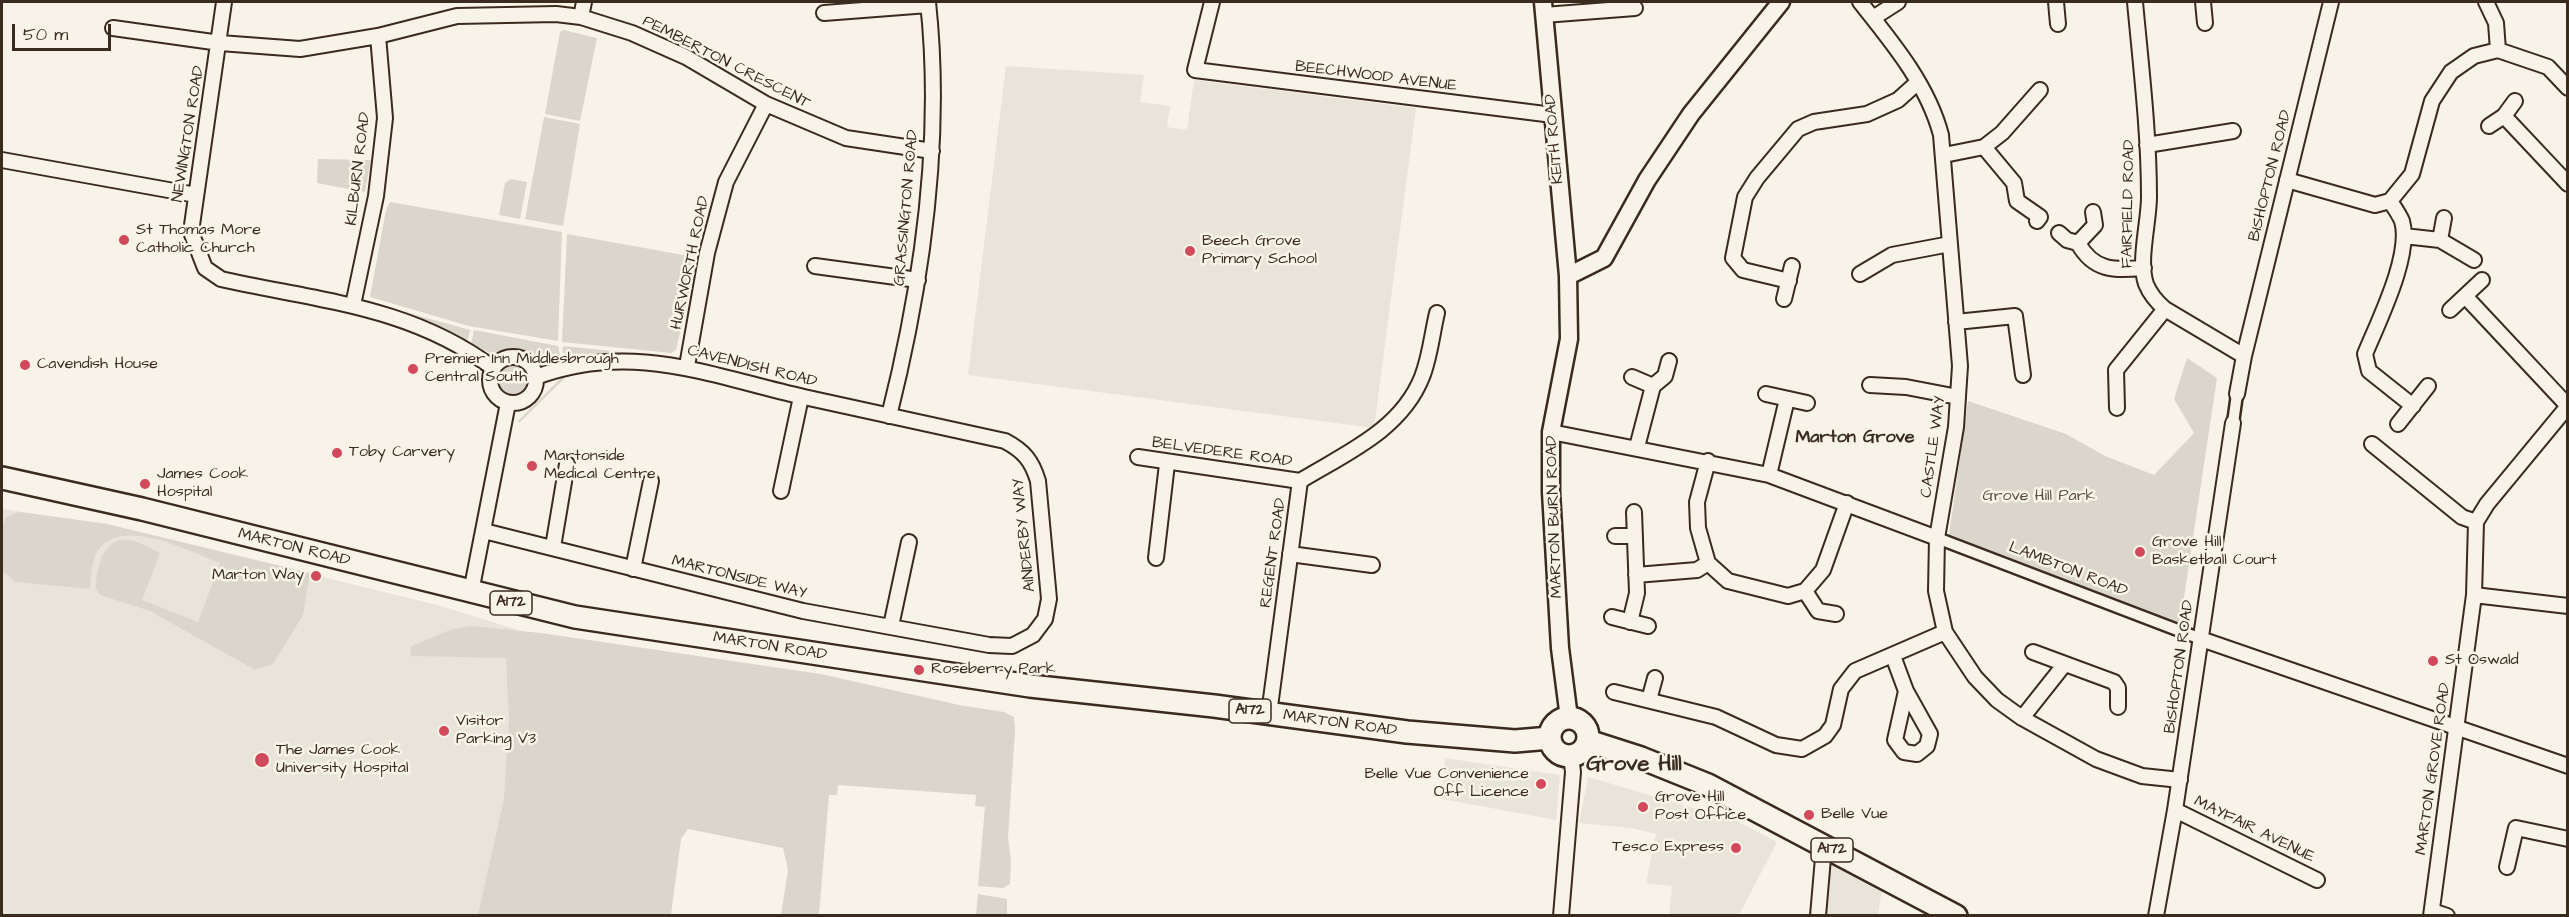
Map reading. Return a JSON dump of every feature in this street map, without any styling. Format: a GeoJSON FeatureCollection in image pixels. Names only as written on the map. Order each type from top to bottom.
{"type":"FeatureCollection","features":[{"type":"Feature","properties":{"kind":"main road","name":"MARTON ROAD"},"geometry":{"type":"LineString","coordinates":[[2,478],[142,509],[471,592],[598,621],[1029,686],[1426,734],[1515,741],[1550,738]]}},
{"type":"Feature","properties":{"kind":"main road"},"geometry":{"type":"LineString","coordinates":[[1569,718],[1584,725],[1588,741],[1582,751],[1571,756],[1559,753],[1550,738],[1557,722],[1569,718]]}},
{"type":"Feature","properties":{"kind":"main road","name":"A172"},"geometry":{"type":"LineString","coordinates":[[1588,741],[1641,758],[1708,785],[1956,915]]}},
{"type":"Feature","properties":{"kind":"street","name":"NEWINGTON ROAD"},"geometry":{"type":"LineString","coordinates":[[224,2],[220,43],[191,232],[205,268],[221,279],[353,305]]}},
{"type":"Feature","properties":{"kind":"street"},"geometry":{"type":"LineString","coordinates":[[581,17],[584,2]]}},
{"type":"Feature","properties":{"kind":"street","name":"BEECHWOOD AVENUE"},"geometry":{"type":"LineString","coordinates":[[1212,2],[1196,70],[1553,116]]}},
{"type":"Feature","properties":{"kind":"street"},"geometry":{"type":"LineString","coordinates":[[1568,276],[1604,258],[1647,180],[1691,114],[1781,2]]}},
{"type":"Feature","properties":{"kind":"street","name":"CASTLE WAY"},"geometry":{"type":"LineString","coordinates":[[1860,2],[1918,82],[1934,111],[1944,154],[1960,366],[1956,427],[1937,538],[1936,591],[1945,632],[1975,677],[1997,700],[2022,718],[2096,759],[2142,776],[2180,780]]}},
{"type":"Feature","properties":{"kind":"street"},"geometry":{"type":"LineString","coordinates":[[1873,18],[1898,2]]}},
{"type":"Feature","properties":{"kind":"street"},"geometry":{"type":"LineString","coordinates":[[2058,24],[2056,2],[2071,2]]}},
{"type":"Feature","properties":{"kind":"street","name":"FAIRFIELD ROAD"},"geometry":{"type":"LineString","coordinates":[[2135,2],[2147,145],[2149,200],[2144,268],[2146,284],[2156,301],[2165,309],[2244,356]]}},
{"type":"Feature","properties":{"kind":"street"},"geometry":{"type":"LineString","coordinates":[[2204,2],[2205,23]]}},
{"type":"Feature","properties":{"kind":"street","name":"BISHOPTON ROAD"},"geometry":{"type":"LineString","coordinates":[[2237,394],[2244,356],[2331,2]]}},
{"type":"Feature","properties":{"kind":"street"},"geometry":{"type":"LineString","coordinates":[[2486,2],[2496,23],[2498,50]]}},
{"type":"Feature","properties":{"kind":"street"},"geometry":{"type":"LineString","coordinates":[[824,13],[928,3]]}},
{"type":"Feature","properties":{"kind":"street","name":"GRASSINGTON ROAD"},"geometry":{"type":"LineString","coordinates":[[889,416],[908,344],[918,280],[932,151],[932,47],[928,3]]}},
{"type":"Feature","properties":{"kind":"street"},"geometry":{"type":"LineString","coordinates":[[1544,8],[1635,8]]}},
{"type":"Feature","properties":{"kind":"street","name":"KEITH ROAD"},"geometry":{"type":"LineString","coordinates":[[1544,8],[1568,276]]}},
{"type":"Feature","properties":{"kind":"street","name":"PEMBERTON CRESCENT"},"geometry":{"type":"LineString","coordinates":[[113,28],[220,43],[300,49],[378,36],[457,16],[556,14],[581,17],[632,33],[686,57],[766,104],[846,138],[932,151]]}},
{"type":"Feature","properties":{"kind":"street","name":"KILBURN ROAD"},"geometry":{"type":"LineString","coordinates":[[353,305],[376,196],[385,118],[378,36]]}},
{"type":"Feature","properties":{"kind":"street"},"geometry":{"type":"LineString","coordinates":[[2287,180],[2375,205],[2390,201],[2412,174],[2432,101],[2451,72],[2474,56],[2498,50],[2548,66],[2568,88]]}},
{"type":"Feature","properties":{"kind":"street"},"geometry":{"type":"LineString","coordinates":[[1789,281],[1743,270],[1733,258],[1745,197],[1757,178],[1797,129],[1814,122],[1867,114],[1898,99],[1918,82]]}},
{"type":"Feature","properties":{"kind":"street"},"geometry":{"type":"LineString","coordinates":[[1944,154],[1984,147],[2002,133],[2040,90]]}},
{"type":"Feature","properties":{"kind":"street"},"geometry":{"type":"LineString","coordinates":[[2489,126],[2504,116],[2515,101]]}},
{"type":"Feature","properties":{"kind":"street","name":"HURWORTH ROAD"},"geometry":{"type":"LineString","coordinates":[[687,366],[707,254],[726,182],[766,104]]}},
{"type":"Feature","properties":{"kind":"street"},"geometry":{"type":"LineString","coordinates":[[2504,116],[2568,184]]}},
{"type":"Feature","properties":{"kind":"street"},"geometry":{"type":"LineString","coordinates":[[2147,145],[2233,131]]}},
{"type":"Feature","properties":{"kind":"street"},"geometry":{"type":"LineString","coordinates":[[1984,147],[2014,183],[2017,201],[2040,217],[2037,221]]}},
{"type":"Feature","properties":{"kind":"street"},"geometry":{"type":"LineString","coordinates":[[2,160],[47,170],[196,195]]}},
{"type":"Feature","properties":{"kind":"street"},"geometry":{"type":"LineString","coordinates":[[2390,201],[2402,220],[2404,236],[2388,303],[2367,347],[2365,363],[2369,371],[2413,406]]}},
{"type":"Feature","properties":{"kind":"street"},"geometry":{"type":"LineString","coordinates":[[2078,243],[2095,225],[2093,212]]}},
{"type":"Feature","properties":{"kind":"street"},"geometry":{"type":"LineString","coordinates":[[2440,240],[2444,218]]}},
{"type":"Feature","properties":{"kind":"street"},"geometry":{"type":"LineString","coordinates":[[2059,233],[2067,240],[2078,243],[2089,258],[2110,270],[2144,268]]}},
{"type":"Feature","properties":{"kind":"street"},"geometry":{"type":"LineString","coordinates":[[2404,236],[2440,240],[2474,260]]}},
{"type":"Feature","properties":{"kind":"street"},"geometry":{"type":"LineString","coordinates":[[1860,274],[1892,255],[1950,244]]}},
{"type":"Feature","properties":{"kind":"street"},"geometry":{"type":"LineString","coordinates":[[816,266],[918,280]]}},
{"type":"Feature","properties":{"kind":"street"},"geometry":{"type":"LineString","coordinates":[[1784,299],[1792,266]]}},
{"type":"Feature","properties":{"kind":"street","name":"MARTON BURN ROAD"},"geometry":{"type":"LineString","coordinates":[[1568,276],[1569,339],[1551,432],[1551,492],[1560,648],[1569,718]]}},
{"type":"Feature","properties":{"kind":"street"},"geometry":{"type":"LineString","coordinates":[[2450,310],[2482,280]]}},
{"type":"Feature","properties":{"kind":"street"},"geometry":{"type":"LineString","coordinates":[[2372,444],[2462,517],[2476,522],[2487,504],[2568,406],[2465,296]]}},
{"type":"Feature","properties":{"kind":"street"},"geometry":{"type":"LineString","coordinates":[[353,305],[447,338],[493,368]]}},
{"type":"Feature","properties":{"kind":"street"},"geometry":{"type":"LineString","coordinates":[[2117,408],[2116,370],[2165,309]]}},
{"type":"Feature","properties":{"kind":"street","name":"REGENT ROAD"},"geometry":{"type":"LineString","coordinates":[[1269,714],[1300,480],[1377,434],[1402,411],[1422,377],[1437,313]]}},
{"type":"Feature","properties":{"kind":"street"},"geometry":{"type":"LineString","coordinates":[[1956,321],[2015,316],[2023,375]]}},
{"type":"Feature","properties":{"kind":"street"},"geometry":{"type":"LineString","coordinates":[[518,357],[530,364],[536,377],[534,392],[529,398],[515,404],[501,400],[492,389],[490,375],[493,368],[504,358],[518,357]]}},
{"type":"Feature","properties":{"kind":"street"},"geometry":{"type":"LineString","coordinates":[[1637,447],[1653,386],[1665,376],[1669,361]]}},
{"type":"Feature","properties":{"kind":"street","name":"CAVENDISH ROAD"},"geometry":{"type":"LineString","coordinates":[[536,377],[564,367],[598,363],[634,362],[687,366],[801,397],[889,416]]}},
{"type":"Feature","properties":{"kind":"street"},"geometry":{"type":"LineString","coordinates":[[1632,377],[1653,386]]}},
{"type":"Feature","properties":{"kind":"street"},"geometry":{"type":"LineString","coordinates":[[1870,385],[1906,387],[1958,397]]}},
{"type":"Feature","properties":{"kind":"street"},"geometry":{"type":"LineString","coordinates":[[2398,424],[2428,386]]}},
{"type":"Feature","properties":{"kind":"street"},"geometry":{"type":"LineString","coordinates":[[1766,394],[1807,403]]}},
{"type":"Feature","properties":{"kind":"street"},"geometry":{"type":"LineString","coordinates":[[2233,423],[2237,394]]}},
{"type":"Feature","properties":{"kind":"street"},"geometry":{"type":"LineString","coordinates":[[781,491],[801,397]]}},
{"type":"Feature","properties":{"kind":"street"},"geometry":{"type":"LineString","coordinates":[[1769,475],[1787,399]]}},
{"type":"Feature","properties":{"kind":"street"},"geometry":{"type":"LineString","coordinates":[[471,592],[507,403]]}},
{"type":"Feature","properties":{"kind":"street","name":"AINDERBY WAY"},"geometry":{"type":"LineString","coordinates":[[889,416],[1005,441],[1021,449],[1033,464],[1038,481],[1049,599],[1046,619],[1033,635],[1012,646],[989,645]]}},
{"type":"Feature","properties":{"kind":"street","name":"BISHOPTON ROAD"},"geometry":{"type":"LineString","coordinates":[[2156,915],[2180,780],[2233,423]]}},
{"type":"Feature","properties":{"kind":"street","name":"LAMBTON ROAD"},"geometry":{"type":"LineString","coordinates":[[1551,432],[1708,461],[1769,475],[2201,639],[2568,766]]}},
{"type":"Feature","properties":{"kind":"street","name":"BELVEDERE ROAD"},"geometry":{"type":"LineString","coordinates":[[1138,457],[1167,464],[1300,480]]}},
{"type":"Feature","properties":{"kind":"street"},"geometry":{"type":"LineString","coordinates":[[1708,461],[1697,502],[1698,528],[1708,563],[1728,581],[1788,596],[1805,591],[1823,570],[1847,503]]}},
{"type":"Feature","properties":{"kind":"street"},"geometry":{"type":"LineString","coordinates":[[553,547],[567,464]]}},
{"type":"Feature","properties":{"kind":"street"},"geometry":{"type":"LineString","coordinates":[[1156,558],[1167,464]]}},
{"type":"Feature","properties":{"kind":"street"},"geometry":{"type":"LineString","coordinates":[[633,569],[651,481]]}},
{"type":"Feature","properties":{"kind":"street"},"geometry":{"type":"LineString","coordinates":[[1630,622],[1637,592],[1634,512]]}},
{"type":"Feature","properties":{"kind":"street","name":"MARTON GROVE ROAD"},"geometry":{"type":"LineString","coordinates":[[2432,913],[2474,595],[2476,522]]}},
{"type":"Feature","properties":{"kind":"street","name":"MARTONSIDE WAY"},"geometry":{"type":"LineString","coordinates":[[484,531],[803,611],[989,645]]}},
{"type":"Feature","properties":{"kind":"street"},"geometry":{"type":"LineString","coordinates":[[1615,536],[1634,536]]}},
{"type":"Feature","properties":{"kind":"street"},"geometry":{"type":"LineString","coordinates":[[891,626],[909,542]]}},
{"type":"Feature","properties":{"kind":"street"},"geometry":{"type":"LineString","coordinates":[[1290,554],[1372,566]]}},
{"type":"Feature","properties":{"kind":"street"},"geometry":{"type":"LineString","coordinates":[[1636,575],[1697,570],[1708,563]]}},
{"type":"Feature","properties":{"kind":"street"},"geometry":{"type":"LineString","coordinates":[[1805,591],[1818,611],[1836,614]]}},
{"type":"Feature","properties":{"kind":"street"},"geometry":{"type":"LineString","coordinates":[[2474,595],[2568,606]]}},
{"type":"Feature","properties":{"kind":"street"},"geometry":{"type":"LineString","coordinates":[[1612,617],[1648,626]]}},
{"type":"Feature","properties":{"kind":"street"},"geometry":{"type":"LineString","coordinates":[[1614,692],[1716,717],[1776,745],[1802,749],[1825,736],[1833,725],[1840,689],[1855,670],[1893,656],[1945,632]]}},
{"type":"Feature","properties":{"kind":"street"},"geometry":{"type":"LineString","coordinates":[[2033,652],[2114,682],[2118,688],[2118,707]]}},
{"type":"Feature","properties":{"kind":"street"},"geometry":{"type":"LineString","coordinates":[[1893,656],[1906,691]]}},
{"type":"Feature","properties":{"kind":"street"},"geometry":{"type":"LineString","coordinates":[[2022,718],[2064,665]]}},
{"type":"Feature","properties":{"kind":"street"},"geometry":{"type":"LineString","coordinates":[[1649,700],[1655,678]]}},
{"type":"Feature","properties":{"kind":"street"},"geometry":{"type":"LineString","coordinates":[[1562,915],[1573,772],[1571,756]]}},
{"type":"Feature","properties":{"kind":"street","name":"MAYFAIR AVENUE"},"geometry":{"type":"LineString","coordinates":[[2175,810],[2317,880]]}},
{"type":"Feature","properties":{"kind":"street"},"geometry":{"type":"LineString","coordinates":[[2507,867],[2516,828],[2568,839]]}},
{"type":"Feature","properties":{"kind":"street"},"geometry":{"type":"LineString","coordinates":[[1818,915],[1824,846]]}},
{"type":"Feature","properties":{"kind":"street"},"geometry":{"type":"LineString","coordinates":[[2432,913],[2447,915]]}},
{"type":"Feature","properties":{"kind":"shaded area","name":"Beech Grove Primary School"},"geometry":{"type":"Polygon","coordinates":[[[1006,66],[1144,75],[1140,102],[1170,106],[1167,127],[1187,130],[1194,80],[1416,108],[1374,428],[968,375],[1006,66]]]}},
{"type":"Feature","properties":{"kind":"shaded area","name":"The James Cook University Hospital"},"geometry":{"type":"Polygon","coordinates":[[[2,509],[107,524],[441,606],[528,633],[516,915],[2,915],[2,509]]]}},
{"type":"Feature","properties":{"kind":"shaded area"},"geometry":{"type":"Polygon","coordinates":[[[1445,758],[1560,775],[1556,820],[1442,799],[1445,758]]]}},
{"type":"Feature","properties":{"kind":"shaded area"},"geometry":{"type":"Polygon","coordinates":[[[1588,777],[1737,821],[1777,842],[1739,915],[1669,915],[1672,886],[1646,883],[1656,834],[1631,828],[1579,823],[1588,777]]]}},
{"type":"Feature","properties":{"kind":"shaded area"},"geometry":{"type":"Polygon","coordinates":[[[1831,861],[1882,889],[1878,915],[1825,916],[1831,861]]]}},
{"type":"Feature","properties":{"kind":"green space"},"geometry":{"type":"Polygon","coordinates":[[[563,30],[597,38],[580,121],[545,114],[560,32],[563,30]]]}},
{"type":"Feature","properties":{"kind":"green space"},"geometry":{"type":"Polygon","coordinates":[[[544,117],[580,124],[563,226],[525,219],[544,117]]]}},
{"type":"Feature","properties":{"kind":"green space"},"geometry":{"type":"Polygon","coordinates":[[[318,159],[371,160],[365,192],[317,183],[318,159]]]}},
{"type":"Feature","properties":{"kind":"green space"},"geometry":{"type":"Polygon","coordinates":[[[511,179],[527,182],[520,219],[499,215],[505,183],[511,179]]]}},
{"type":"Feature","properties":{"kind":"green space"},"geometry":{"type":"Polygon","coordinates":[[[380,201],[384,201],[364,296],[363,291],[380,201]]]}},
{"type":"Feature","properties":{"kind":"green space"},"geometry":{"type":"Polygon","coordinates":[[[390,202],[562,232],[558,341],[469,326],[370,297],[386,210],[390,202]]]}},
{"type":"Feature","properties":{"kind":"green space"},"geometry":{"type":"Polygon","coordinates":[[[567,234],[694,257],[689,295],[676,350],[671,353],[562,342],[567,234]]]}},
{"type":"Feature","properties":{"kind":"green space"},"geometry":{"type":"Polygon","coordinates":[[[369,302],[470,330],[467,343],[372,305],[369,302]]]}},
{"type":"Feature","properties":{"kind":"green space"},"geometry":{"type":"Polygon","coordinates":[[[474,330],[558,346],[562,363],[545,363],[522,351],[490,353],[471,344],[474,330]]]}},
{"type":"Feature","properties":{"kind":"green space"},"geometry":{"type":"Polygon","coordinates":[[[564,346],[680,358],[566,362],[562,348],[564,346]]]}},
{"type":"Feature","properties":{"kind":"green space","name":"Grove Hill Park"},"geometry":{"type":"Polygon","coordinates":[[[2187,358],[2217,378],[2180,624],[1949,535],[1968,401],[2066,434],[2105,456],[2154,475],[2194,433],[2174,399],[2187,358]]]}},
{"type":"Feature","properties":{"kind":"green space"},"geometry":{"type":"Polygon","coordinates":[[[513,362],[525,368],[531,380],[525,392],[513,398],[501,392],[495,380],[501,368],[513,362]]]}},
{"type":"Feature","properties":{"kind":"green space"},"geometry":{"type":"Polygon","coordinates":[[[563,376],[564,379],[520,422],[517,422],[563,376]]]}},
{"type":"Feature","properties":{"kind":"green space"},"geometry":{"type":"Polygon","coordinates":[[[19,512],[107,524],[310,573],[303,615],[273,664],[255,670],[150,611],[100,595],[96,589],[99,564],[112,543],[120,540],[137,542],[160,553],[142,600],[198,622],[220,563],[158,540],[140,536],[124,536],[110,540],[96,553],[90,589],[16,582],[2,571],[2,534],[5,518],[19,512]]]}},
{"type":"Feature","properties":{"kind":"green space"},"geometry":{"type":"Polygon","coordinates":[[[471,626],[541,633],[821,674],[959,705],[1004,712],[1014,717],[1015,731],[1008,837],[1011,861],[1010,884],[1003,888],[978,886],[985,807],[975,806],[976,795],[838,785],[837,795],[829,795],[819,915],[781,915],[788,870],[783,848],[688,829],[681,839],[671,915],[478,915],[504,799],[509,720],[506,658],[411,656],[410,647],[452,629],[471,626]]]}},
{"type":"Feature","properties":{"kind":"green space"},"geometry":{"type":"Polygon","coordinates":[[[978,894],[1007,899],[1007,915],[976,915],[978,894]]]}},
{"type":"Feature","properties":{"kind":"place","name":"St Thomas More Catholic Church"},"geometry":{"type":"Point","coordinates":[124,240]}},
{"type":"Feature","properties":{"kind":"place","name":"Beech Grove Primary School"},"geometry":{"type":"Point","coordinates":[1190,251]}},
{"type":"Feature","properties":{"kind":"place","name":"Cavendish House"},"geometry":{"type":"Point","coordinates":[25,365]}},
{"type":"Feature","properties":{"kind":"place","name":"Premier Inn Middlesbrough Central South"},"geometry":{"type":"Point","coordinates":[413,369]}},
{"type":"Feature","properties":{"kind":"place","name":"Toby Carvery"},"geometry":{"type":"Point","coordinates":[337,453]}},
{"type":"Feature","properties":{"kind":"place","name":"Martonside Medical Centre"},"geometry":{"type":"Point","coordinates":[532,466]}},
{"type":"Feature","properties":{"kind":"place","name":"James Cook Hospital"},"geometry":{"type":"Point","coordinates":[145,484]}},
{"type":"Feature","properties":{"kind":"place","name":"Grove Hill Basketball Court"},"geometry":{"type":"Point","coordinates":[2140,552]}},
{"type":"Feature","properties":{"kind":"place","name":"Marton Way"},"geometry":{"type":"Point","coordinates":[316,576]}},
{"type":"Feature","properties":{"kind":"place","name":"St Oswald"},"geometry":{"type":"Point","coordinates":[2433,661]}},
{"type":"Feature","properties":{"kind":"place","name":"Roseberry Park"},"geometry":{"type":"Point","coordinates":[919,670]}},
{"type":"Feature","properties":{"kind":"place","name":"Visitor Parking V3"},"geometry":{"type":"Point","coordinates":[444,731]}},
{"type":"Feature","properties":{"kind":"place","name":"The James Cook University Hospital"},"geometry":{"type":"Point","coordinates":[262,760]}},
{"type":"Feature","properties":{"kind":"place","name":"Belle Vue Convenience Off Licence"},"geometry":{"type":"Point","coordinates":[1541,784]}},
{"type":"Feature","properties":{"kind":"place","name":"Grove Hill Post Office"},"geometry":{"type":"Point","coordinates":[1643,807]}},
{"type":"Feature","properties":{"kind":"place","name":"Belle Vue"},"geometry":{"type":"Point","coordinates":[1809,815]}},
{"type":"Feature","properties":{"kind":"place","name":"Tesco Express"},"geometry":{"type":"Point","coordinates":[1736,848]}},
{"type":"Feature","properties":{"kind":"district","name":"Marton Grove"},"geometry":{"type":"Point","coordinates":[1855,438]}},
{"type":"Feature","properties":{"kind":"district","name":"Grove Hill"},"geometry":{"type":"Point","coordinates":[1634,765]}}]}
